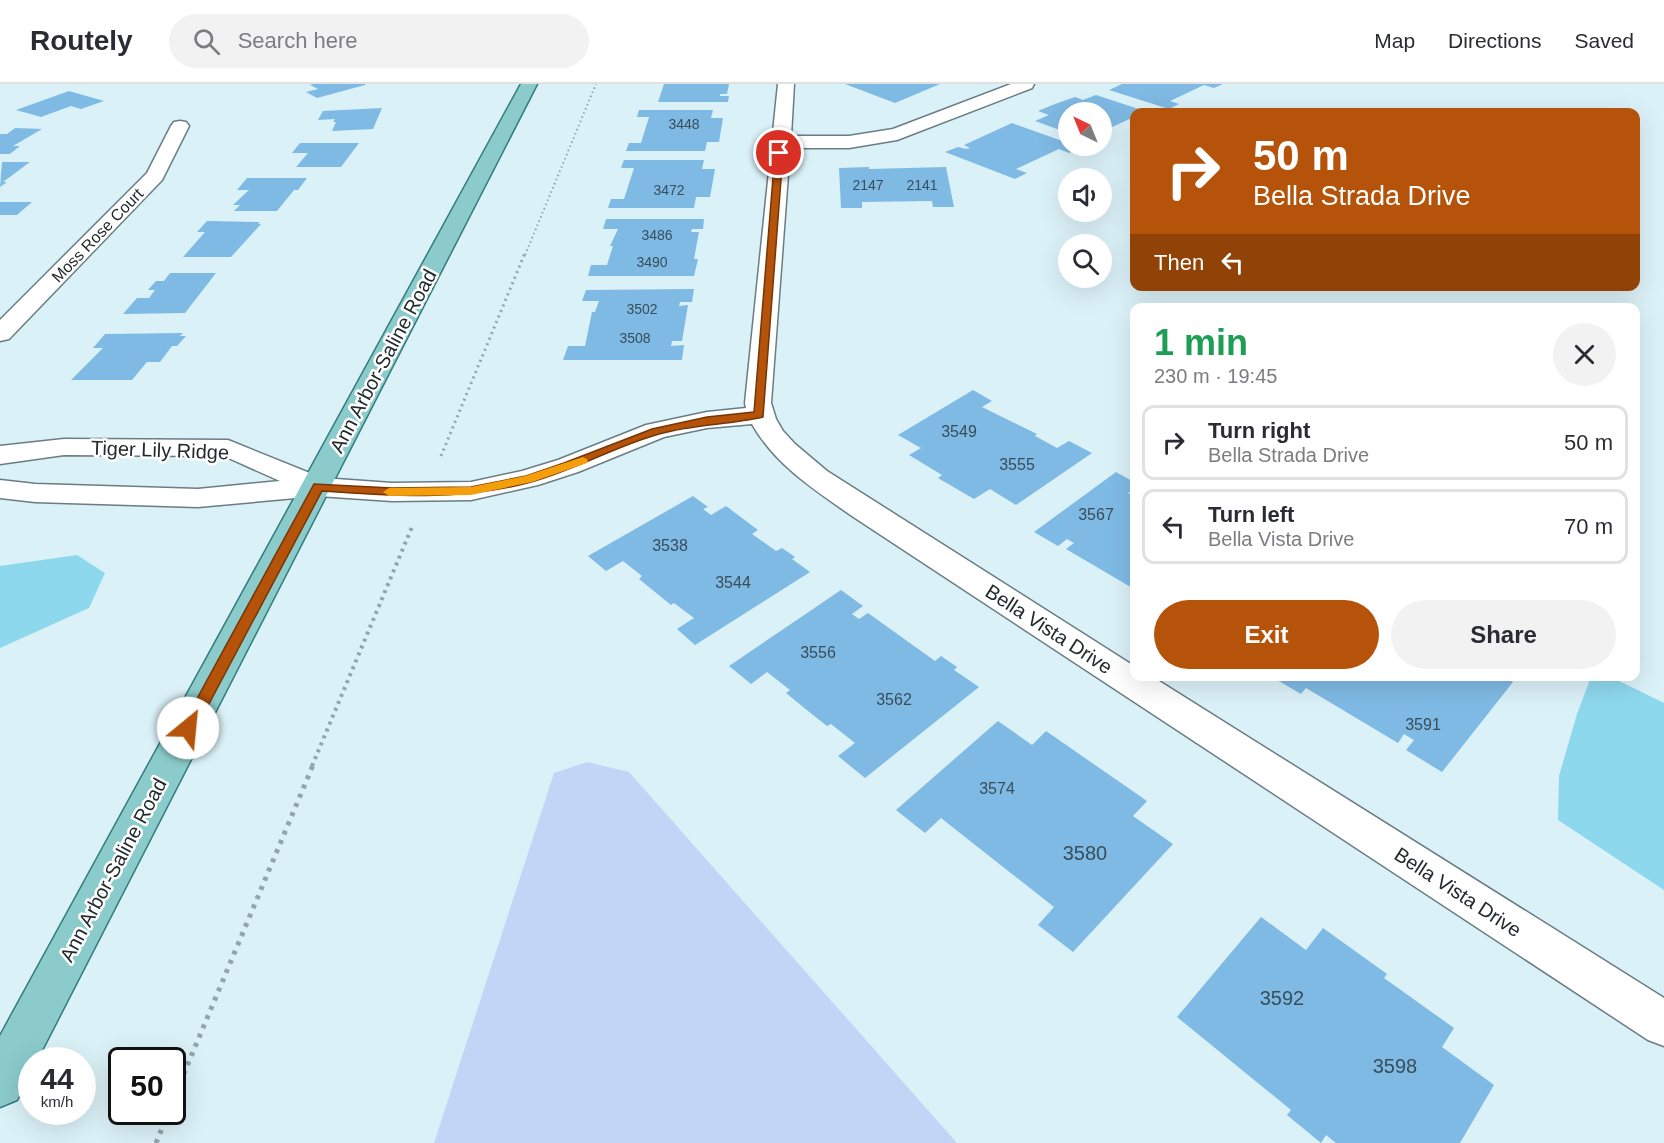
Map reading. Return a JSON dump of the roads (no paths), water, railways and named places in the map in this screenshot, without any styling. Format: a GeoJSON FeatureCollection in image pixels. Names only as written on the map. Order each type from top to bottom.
{"type":"FeatureCollection","features":[{"type":"Feature","properties":{"kind":"main road","name":"Ann Arbor-Saline Road"},"geometry":{"type":"LineString","coordinates":[[0,1083],[529,84]]}},
{"type":"Feature","properties":{"kind":"street"},"geometry":{"type":"LineString","coordinates":[[0,489],[35,494],[198,498],[318,486],[392,492],[471,491],[528,479],[568,466],[656,431],[707,420],[759,415],[758,403],[786,84]]}},
{"type":"Feature","properties":{"kind":"street"},"geometry":{"type":"LineString","coordinates":[[780,142],[849,142],[897,134],[1026,84]]}},
{"type":"Feature","properties":{"kind":"street","name":"Moss Rose Court"},"geometry":{"type":"LineString","coordinates":[[0,334],[155,176],[180,126]]}},
{"type":"Feature","properties":{"kind":"street","name":"Bella Vista Drive"},"geometry":{"type":"LineString","coordinates":[[759,415],[784,448],[846,497],[1130,680]]}},
{"type":"Feature","properties":{"kind":"street","name":"Tiger Lily Ridge"},"geometry":{"type":"LineString","coordinates":[[0,455],[64,447],[228,448],[318,486]]}},
{"type":"Feature","properties":{"kind":"street","name":"Bella Vista Drive"},"geometry":{"type":"LineString","coordinates":[[1132,681],[1664,1024]]}}]}
